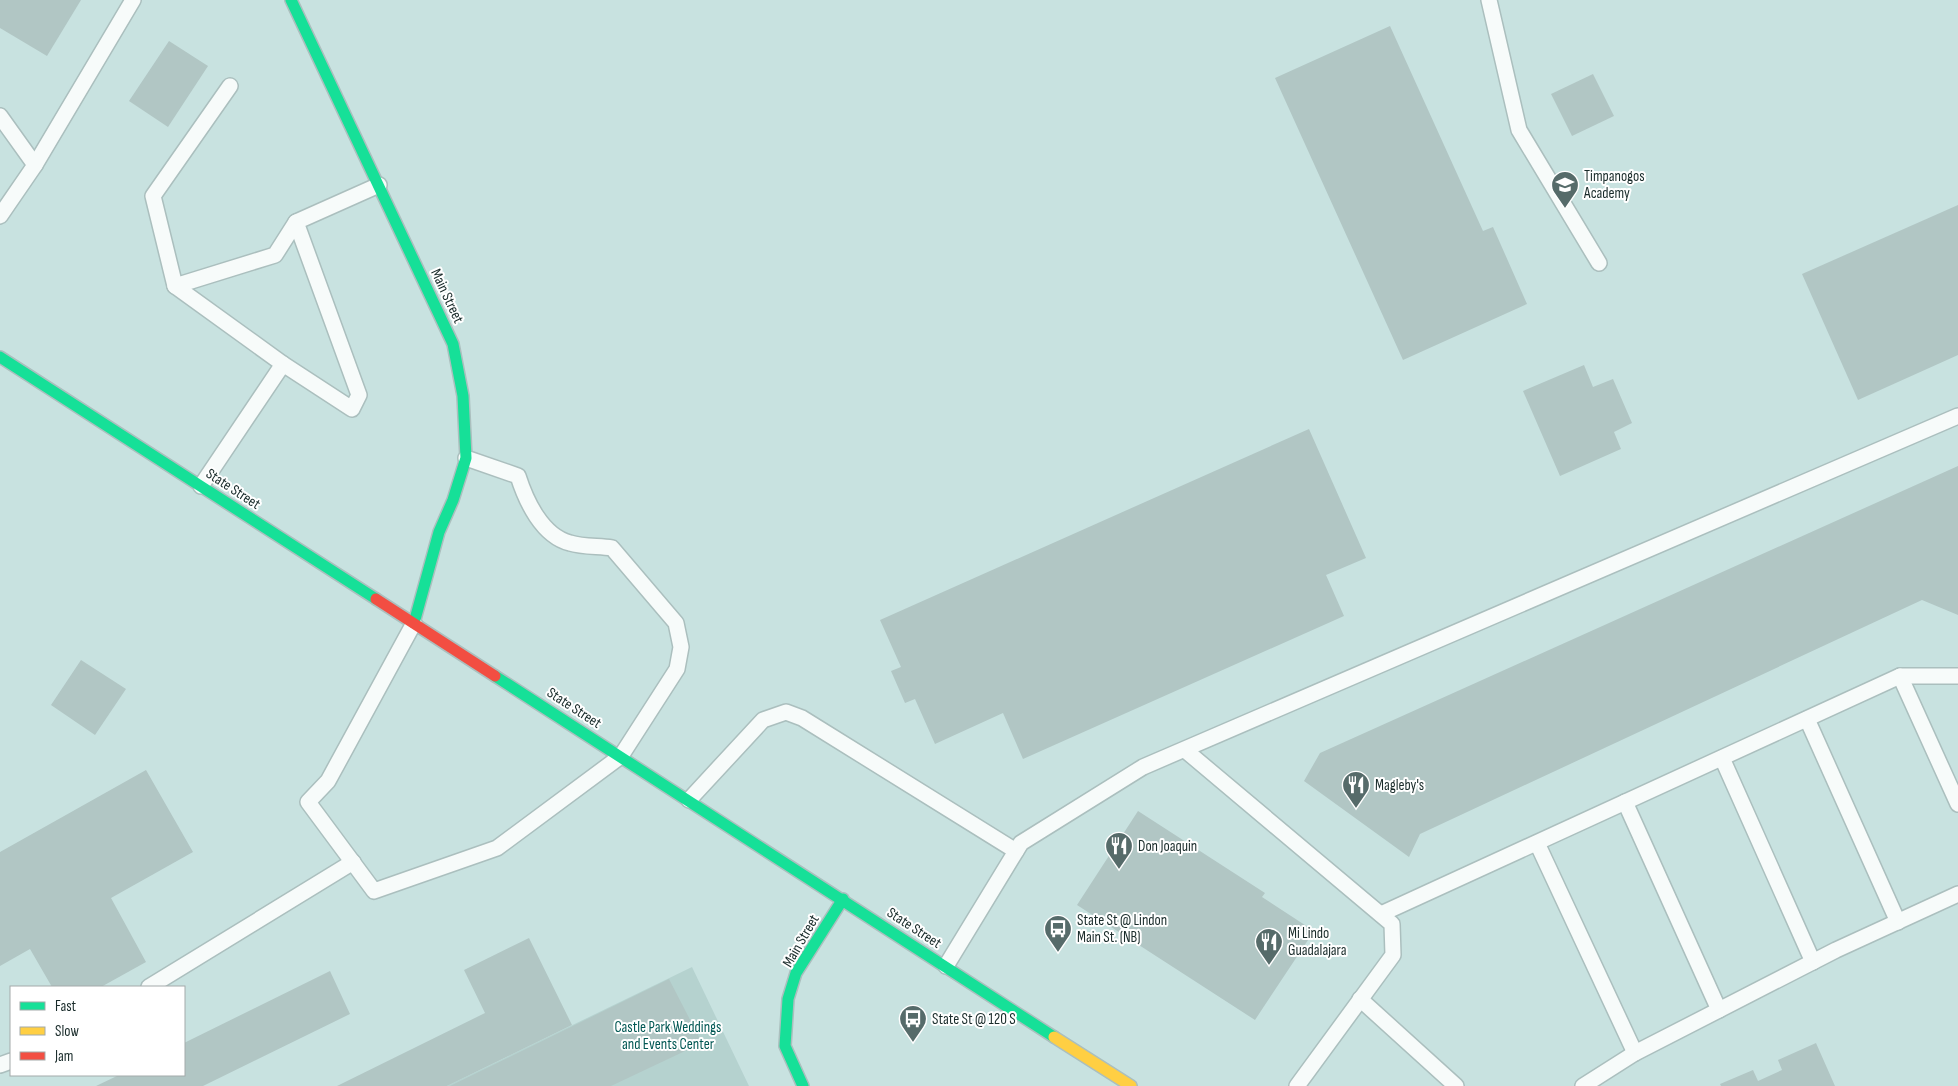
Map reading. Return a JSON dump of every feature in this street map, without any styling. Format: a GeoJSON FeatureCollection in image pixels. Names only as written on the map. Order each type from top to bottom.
{"type":"FeatureCollection","features":[{"type":"Feature","properties":{"kind":"main road","name":"Main Street"},"geometry":{"type":"LineString","coordinates":[[291,0],[453,344],[464,396],[466,458],[453,500],[439,532],[414,623]]}},
{"type":"Feature","properties":{"kind":"main road","name":"State Street"},"geometry":{"type":"LineString","coordinates":[[0,356],[1131,1086]]}},
{"type":"Feature","properties":{"kind":"main road","name":"Main Street"},"geometry":{"type":"LineString","coordinates":[[804,1086],[785,1046],[788,999],[796,973],[843,900]]}},
{"type":"Feature","properties":{"kind":"lane"},"geometry":{"type":"LineString","coordinates":[[0,216],[35,165],[133,0]]}},
{"type":"Feature","properties":{"kind":"lane"},"geometry":{"type":"LineString","coordinates":[[1489,0],[1519,130],[1599,264]]}},
{"type":"Feature","properties":{"kind":"lane"},"geometry":{"type":"LineString","coordinates":[[230,86],[153,196],[175,286],[283,364],[352,409],[359,395],[296,222]]}},
{"type":"Feature","properties":{"kind":"lane"},"geometry":{"type":"LineString","coordinates":[[0,116],[35,165]]}},
{"type":"Feature","properties":{"kind":"lane"},"geometry":{"type":"LineString","coordinates":[[175,286],[274,255],[296,222],[379,185]]}},
{"type":"Feature","properties":{"kind":"lane"},"geometry":{"type":"LineString","coordinates":[[201,486],[283,364]]}},
{"type":"Feature","properties":{"kind":"lane"},"geometry":{"type":"LineString","coordinates":[[946,966],[1021,843],[1143,767],[1958,416]]}},
{"type":"Feature","properties":{"kind":"lane"},"geometry":{"type":"LineString","coordinates":[[414,623],[328,781],[308,802],[374,891],[497,848],[621,756],[677,669],[681,647],[676,623],[612,548],[570,543],[556,536],[540,522],[524,494],[518,476],[466,458]]}},
{"type":"Feature","properties":{"kind":"lane"},"geometry":{"type":"LineString","coordinates":[[1381,914],[1900,676],[1958,676]]}},
{"type":"Feature","properties":{"kind":"lane"},"geometry":{"type":"LineString","coordinates":[[1900,676],[1958,804]]}},
{"type":"Feature","properties":{"kind":"lane"},"geometry":{"type":"LineString","coordinates":[[689,800],[763,720],[786,712],[802,718],[1016,850]]}},
{"type":"Feature","properties":{"kind":"lane"},"geometry":{"type":"LineString","coordinates":[[1807,719],[1898,922]]}},
{"type":"Feature","properties":{"kind":"lane"},"geometry":{"type":"LineString","coordinates":[[1184,750],[1392,924],[1393,955],[1296,1086]]}},
{"type":"Feature","properties":{"kind":"lane"},"geometry":{"type":"LineString","coordinates":[[1722,758],[1813,962]]}},
{"type":"Feature","properties":{"kind":"lane"},"geometry":{"type":"LineString","coordinates":[[1625,802],[1719,1010]]}},
{"type":"Feature","properties":{"kind":"lane"},"geometry":{"type":"LineString","coordinates":[[1537,843],[1635,1053]]}},
{"type":"Feature","properties":{"kind":"lane"},"geometry":{"type":"LineString","coordinates":[[151,986],[353,862]]}},
{"type":"Feature","properties":{"kind":"lane"},"geometry":{"type":"LineString","coordinates":[[1583,1086],[1635,1053],[1813,962],[1958,894]]}},
{"type":"Feature","properties":{"kind":"lane"},"geometry":{"type":"LineString","coordinates":[[1360,1000],[1456,1086]]}},
{"type":"Feature","properties":{"kind":"green space","name":"Castle Park Weddings and Events Center"},"geometry":{"type":"Polygon","coordinates":[[[692,967],[749,1086],[447,1086],[692,967]]]}},
{"type":"Feature","properties":{"kind":"building"},"geometry":{"type":"Polygon","coordinates":[[[0,0],[81,0],[47,56],[0,28],[0,0]]]}},
{"type":"Feature","properties":{"kind":"building"},"geometry":{"type":"Polygon","coordinates":[[[1390,26],[1483,231],[1493,227],[1527,304],[1403,360],[1275,78],[1390,26]]]}},
{"type":"Feature","properties":{"kind":"building"},"geometry":{"type":"Polygon","coordinates":[[[169,41],[208,66],[168,127],[129,101],[169,41]]]}},
{"type":"Feature","properties":{"kind":"building"},"geometry":{"type":"Polygon","coordinates":[[[1593,74],[1614,116],[1572,136],[1551,94],[1593,74]]]}},
{"type":"Feature","properties":{"kind":"building"},"geometry":{"type":"Polygon","coordinates":[[[1958,205],[1958,355],[1858,400],[1802,274],[1958,205]]]}},
{"type":"Feature","properties":{"kind":"building"},"geometry":{"type":"Polygon","coordinates":[[[1584,365],[1593,387],[1613,379],[1632,423],[1614,432],[1621,449],[1560,476],[1523,391],[1584,365]]]}},
{"type":"Feature","properties":{"kind":"building"},"geometry":{"type":"Polygon","coordinates":[[[1309,429],[1366,558],[1326,575],[1344,616],[1023,759],[1003,713],[935,744],[915,699],[905,703],[891,671],[901,667],[880,620],[1309,429]]]}},
{"type":"Feature","properties":{"kind":"building"},"geometry":{"type":"Polygon","coordinates":[[[1958,466],[1958,615],[1922,600],[1420,834],[1409,857],[1304,781],[1320,753],[1958,466]]]}},
{"type":"Feature","properties":{"kind":"building"},"geometry":{"type":"Polygon","coordinates":[[[81,660],[126,689],[95,735],[51,705],[81,660]]]}},
{"type":"Feature","properties":{"kind":"building"},"geometry":{"type":"Polygon","coordinates":[[[146,770],[193,852],[111,898],[146,962],[103,986],[51,986],[30,949],[0,966],[0,852],[146,770]]]}},
{"type":"Feature","properties":{"kind":"building"},"geometry":{"type":"Polygon","coordinates":[[[1138,811],[1265,893],[1262,897],[1314,931],[1255,1020],[1077,905],[1138,811]]]}},
{"type":"Feature","properties":{"kind":"building"},"geometry":{"type":"Polygon","coordinates":[[[529,938],[572,1025],[447,1086],[337,1086],[485,1013],[464,970],[529,938]]]}},
{"type":"Feature","properties":{"kind":"building"},"geometry":{"type":"Polygon","coordinates":[[[330,971],[350,1014],[203,1086],[96,1086],[117,1076],[185,1076],[185,1043],[330,971]]]}},
{"type":"Feature","properties":{"kind":"building","name":"Castle Park Weddings and Events Center"},"geometry":{"type":"Polygon","coordinates":[[[669,979],[702,1043],[611,1086],[450,1086],[669,979]]]}},
{"type":"Feature","properties":{"kind":"building"},"geometry":{"type":"Polygon","coordinates":[[[1816,1043],[1835,1086],[1721,1086],[1720,1084],[1753,1070],[1758,1081],[1782,1070],[1778,1060],[1816,1043]]]}},
{"type":"Feature","properties":{"kind":"traffic: fast"},"geometry":{"type":"LineString","coordinates":[[291,0],[453,344],[463,396],[466,458],[453,500],[439,532],[414,623]]}},
{"type":"Feature","properties":{"kind":"traffic: fast"},"geometry":{"type":"LineString","coordinates":[[0,357],[376,599]]}},
{"type":"Feature","properties":{"kind":"traffic: fast"},"geometry":{"type":"LineString","coordinates":[[495,676],[1054,1037]]}},
{"type":"Feature","properties":{"kind":"traffic: fast"},"geometry":{"type":"LineString","coordinates":[[803,1086],[785,1046],[788,999],[796,973],[843,899]]}},
{"type":"Feature","properties":{"kind":"traffic: slow"},"geometry":{"type":"LineString","coordinates":[[1054,1037],[1131,1086]]}},
{"type":"Feature","properties":{"kind":"traffic: jam"},"geometry":{"type":"LineString","coordinates":[[376,599],[495,676]]}},
{"type":"Feature","properties":{"kind":"place","name":"Timpanogos Academy"},"geometry":{"type":"Point","coordinates":[1565,209]}},
{"type":"Feature","properties":{"kind":"place","name":"Magleby's"},"geometry":{"type":"Point","coordinates":[1356,809]}},
{"type":"Feature","properties":{"kind":"place","name":"Don Joaquin"},"geometry":{"type":"Point","coordinates":[1119,870]}},
{"type":"Feature","properties":{"kind":"place","name":"State St @ Lindon Main St. (NB)"},"geometry":{"type":"Point","coordinates":[1058,953]}},
{"type":"Feature","properties":{"kind":"place","name":"Mi Lindo Guadalajara"},"geometry":{"type":"Point","coordinates":[1269,966]}},
{"type":"Feature","properties":{"kind":"place","name":"State St @ 120 S"},"geometry":{"type":"Point","coordinates":[913,1043]}}]}
